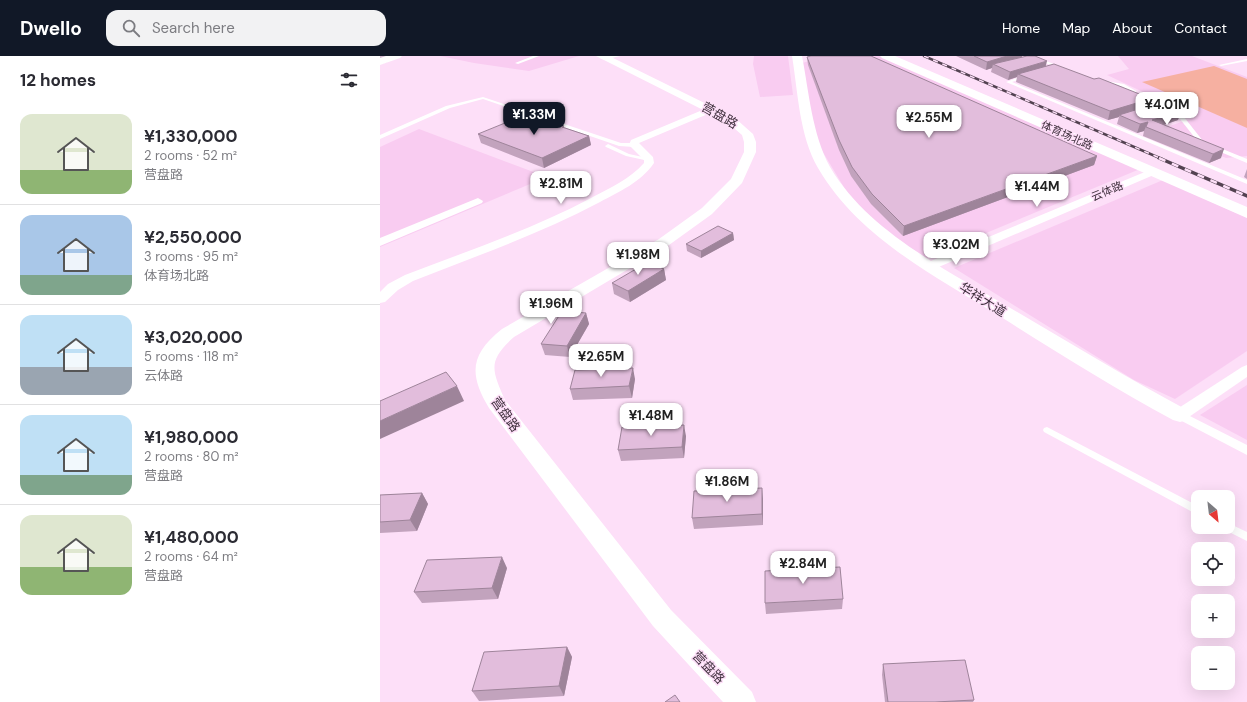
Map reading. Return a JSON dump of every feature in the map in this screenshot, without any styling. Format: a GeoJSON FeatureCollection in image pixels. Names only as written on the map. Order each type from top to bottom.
{"type":"FeatureCollection","features":[{"type":"Feature","properties":{"kind":"main road"},"geometry":{"type":"LineString","coordinates":[[380,62],[396,56]]}},
{"type":"Feature","properties":{"kind":"main road","name":"体育场北路"},"geometry":{"type":"LineString","coordinates":[[886,56],[1247,213]]}},
{"type":"Feature","properties":{"kind":"main road","name":"体育场北路"},"geometry":{"type":"LineString","coordinates":[[895,56],[1247,208]]}},
{"type":"Feature","properties":{"kind":"street","name":"华祥大道"},"geometry":{"type":"LineString","coordinates":[[797,56],[812,139],[824,167],[847,200],[882,234],[930,266],[1121,383],[1180,415]]}},
{"type":"Feature","properties":{"kind":"street","name":"营盘路"},"geometry":{"type":"LineString","coordinates":[[607,57],[712,109],[741,127],[750,142],[750,152],[737,180],[707,211],[664,242],[508,333],[494,344],[485,359],[484,375],[496,403],[662,618],[742,702]]}},
{"type":"Feature","properties":{"kind":"street"},"geometry":{"type":"LineString","coordinates":[[380,299],[393,287],[409,278],[552,223],[625,184],[644,170],[649,163],[649,159],[640,153],[634,146],[634,142],[640,138],[712,109]]}},
{"type":"Feature","properties":{"kind":"street","name":"云体路"},"geometry":{"type":"LineString","coordinates":[[930,266],[1152,172]]}},
{"type":"Feature","properties":{"kind":"street"},"geometry":{"type":"LineString","coordinates":[[380,242],[478,200]]}},
{"type":"Feature","properties":{"kind":"street"},"geometry":{"type":"LineString","coordinates":[[1247,370],[1180,415],[1247,450]]}},
{"type":"Feature","properties":{"kind":"lane"},"geometry":{"type":"LineString","coordinates":[[517,64],[537,56]]}},
{"type":"Feature","properties":{"kind":"lane"},"geometry":{"type":"LineString","coordinates":[[1030,58],[1046,56]]}},
{"type":"Feature","properties":{"kind":"lane"},"geometry":{"type":"LineString","coordinates":[[1037,58],[1061,67],[1067,71]]}},
{"type":"Feature","properties":{"kind":"lane"},"geometry":{"type":"LineString","coordinates":[[1221,65],[1247,60]]}},
{"type":"Feature","properties":{"kind":"lane"},"geometry":{"type":"LineString","coordinates":[[1053,69],[1061,67]]}},
{"type":"Feature","properties":{"kind":"lane"},"geometry":{"type":"LineString","coordinates":[[1031,76],[1008,82],[1014,86],[1247,182]]}},
{"type":"Feature","properties":{"kind":"lane"},"geometry":{"type":"LineString","coordinates":[[1093,81],[1107,81],[1122,85],[1134,92],[1135,96],[1182,118],[1201,142],[1247,161]]}},
{"type":"Feature","properties":{"kind":"lane"},"geometry":{"type":"LineString","coordinates":[[380,137],[448,107],[473,100],[487,99],[621,145],[634,146]]}},
{"type":"Feature","properties":{"kind":"lane"},"geometry":{"type":"LineString","coordinates":[[508,106],[506,110],[613,148],[628,155],[649,159]]}},
{"type":"Feature","properties":{"kind":"lane"},"geometry":{"type":"LineString","coordinates":[[1151,110],[1159,107]]}},
{"type":"Feature","properties":{"kind":"lane"},"geometry":{"type":"LineString","coordinates":[[1105,124],[1113,121]]}},
{"type":"Feature","properties":{"kind":"lane"},"geometry":{"type":"LineString","coordinates":[[1047,430],[1191,506]]}},
{"type":"Feature","properties":{"kind":"lane"},"geometry":{"type":"LineString","coordinates":[[1235,531],[1247,537]]}},
{"type":"Feature","properties":{"kind":"shaded area"},"geometry":{"type":"Polygon","coordinates":[[[440,56],[579,56],[529,71],[474,63],[440,56]]]}},
{"type":"Feature","properties":{"kind":"shaded area"},"geometry":{"type":"Polygon","coordinates":[[[754,56],[788,56],[793,95],[760,97],[753,64],[754,56]]]}},
{"type":"Feature","properties":{"kind":"shaded area"},"geometry":{"type":"Polygon","coordinates":[[[827,56],[883,56],[1140,169],[926,258],[885,233],[851,199],[815,139],[802,63],[827,56]]]}},
{"type":"Feature","properties":{"kind":"shaded area"},"geometry":{"type":"Polygon","coordinates":[[[1118,56],[1192,56],[1247,77],[1247,156],[1226,158],[1158,130],[1196,117],[1107,75],[1129,69],[1118,56]]]}},
{"type":"Feature","properties":{"kind":"shaded area"},"geometry":{"type":"Polygon","coordinates":[[[1214,66],[1247,79],[1247,128],[1142,82],[1214,66]]]}},
{"type":"Feature","properties":{"kind":"shaded area"},"geometry":{"type":"Polygon","coordinates":[[[419,129],[547,177],[380,247],[380,147],[419,129]]]}},
{"type":"Feature","properties":{"kind":"shaded area"},"geometry":{"type":"Polygon","coordinates":[[[1163,180],[1247,218],[1247,351],[1175,399],[1134,380],[954,268],[1163,180]]]}},
{"type":"Feature","properties":{"kind":"shaded area"},"geometry":{"type":"Polygon","coordinates":[[[1247,385],[1247,440],[1200,415],[1247,385]]]}},
{"type":"Feature","properties":{"kind":"building"},"geometry":{"type":"Polygon","coordinates":[[[871,56],[1097,156],[904,226],[872,194],[852,167],[839,140],[807,57],[871,56]]]}},
{"type":"Feature","properties":{"kind":"building"},"geometry":{"type":"Polygon","coordinates":[[[974,56],[1007,56],[987,62],[974,56]]]}},
{"type":"Feature","properties":{"kind":"building"},"geometry":{"type":"Polygon","coordinates":[[[1027,56],[1035,56],[1047,61],[1010,72],[993,64],[1027,56]]]}},
{"type":"Feature","properties":{"kind":"building"},"geometry":{"type":"Polygon","coordinates":[[[1054,64],[1094,79],[1099,78],[1150,99],[1110,111],[1018,74],[1054,64]]]}},
{"type":"Feature","properties":{"kind":"building"},"geometry":{"type":"Polygon","coordinates":[[[1158,103],[1181,112],[1152,120],[1224,149],[1213,154],[1146,127],[1148,122],[1140,124],[1119,115],[1158,103]]]}},
{"type":"Feature","properties":{"kind":"building"},"geometry":{"type":"Polygon","coordinates":[[[527,114],[589,136],[542,158],[478,134],[527,114]]]}},
{"type":"Feature","properties":{"kind":"building"},"geometry":{"type":"Polygon","coordinates":[[[718,226],[733,233],[701,251],[686,244],[718,226]]]}},
{"type":"Feature","properties":{"kind":"building"},"geometry":{"type":"Polygon","coordinates":[[[648,262],[664,269],[628,291],[612,283],[648,262]]]}},
{"type":"Feature","properties":{"kind":"building"},"geometry":{"type":"Polygon","coordinates":[[[562,311],[586,313],[567,346],[541,344],[562,311]]]}},
{"type":"Feature","properties":{"kind":"building"},"geometry":{"type":"Polygon","coordinates":[[[633,368],[629,386],[570,389],[575,370],[633,368]]]}},
{"type":"Feature","properties":{"kind":"building"},"geometry":{"type":"Polygon","coordinates":[[[446,372],[457,386],[380,421],[380,401],[446,372]]]}},
{"type":"Feature","properties":{"kind":"building"},"geometry":{"type":"Polygon","coordinates":[[[684,425],[682,447],[618,450],[622,427],[684,425]]]}},
{"type":"Feature","properties":{"kind":"building"},"geometry":{"type":"Polygon","coordinates":[[[762,488],[762,514],[692,518],[694,491],[762,488]]]}},
{"type":"Feature","properties":{"kind":"building"},"geometry":{"type":"Polygon","coordinates":[[[422,493],[410,520],[380,522],[380,495],[422,493]]]}},
{"type":"Feature","properties":{"kind":"building"},"geometry":{"type":"Polygon","coordinates":[[[502,557],[492,588],[414,592],[427,560],[502,557]]]}},
{"type":"Feature","properties":{"kind":"building"},"geometry":{"type":"Polygon","coordinates":[[[840,567],[843,599],[765,603],[765,571],[840,567]]]}},
{"type":"Feature","properties":{"kind":"building"},"geometry":{"type":"Polygon","coordinates":[[[567,647],[559,686],[472,691],[484,652],[567,647]]]}},
{"type":"Feature","properties":{"kind":"building"},"geometry":{"type":"Polygon","coordinates":[[[965,660],[974,700],[888,702],[883,664],[965,660]]]}},
{"type":"Feature","properties":{"kind":"building"},"geometry":{"type":"Polygon","coordinates":[[[675,695],[680,702],[665,702],[675,695]]]}},
{"type":"Feature","properties":{"kind":"tunnel"},"geometry":{"type":"LineString","coordinates":[[380,58],[386,56]]}},
{"type":"Feature","properties":{"kind":"railway"},"geometry":{"type":"LineString","coordinates":[[924,56],[1162,159]]}},
{"type":"Feature","properties":{"kind":"railway"},"geometry":{"type":"LineString","coordinates":[[1159,158],[1247,196]]}}]}
